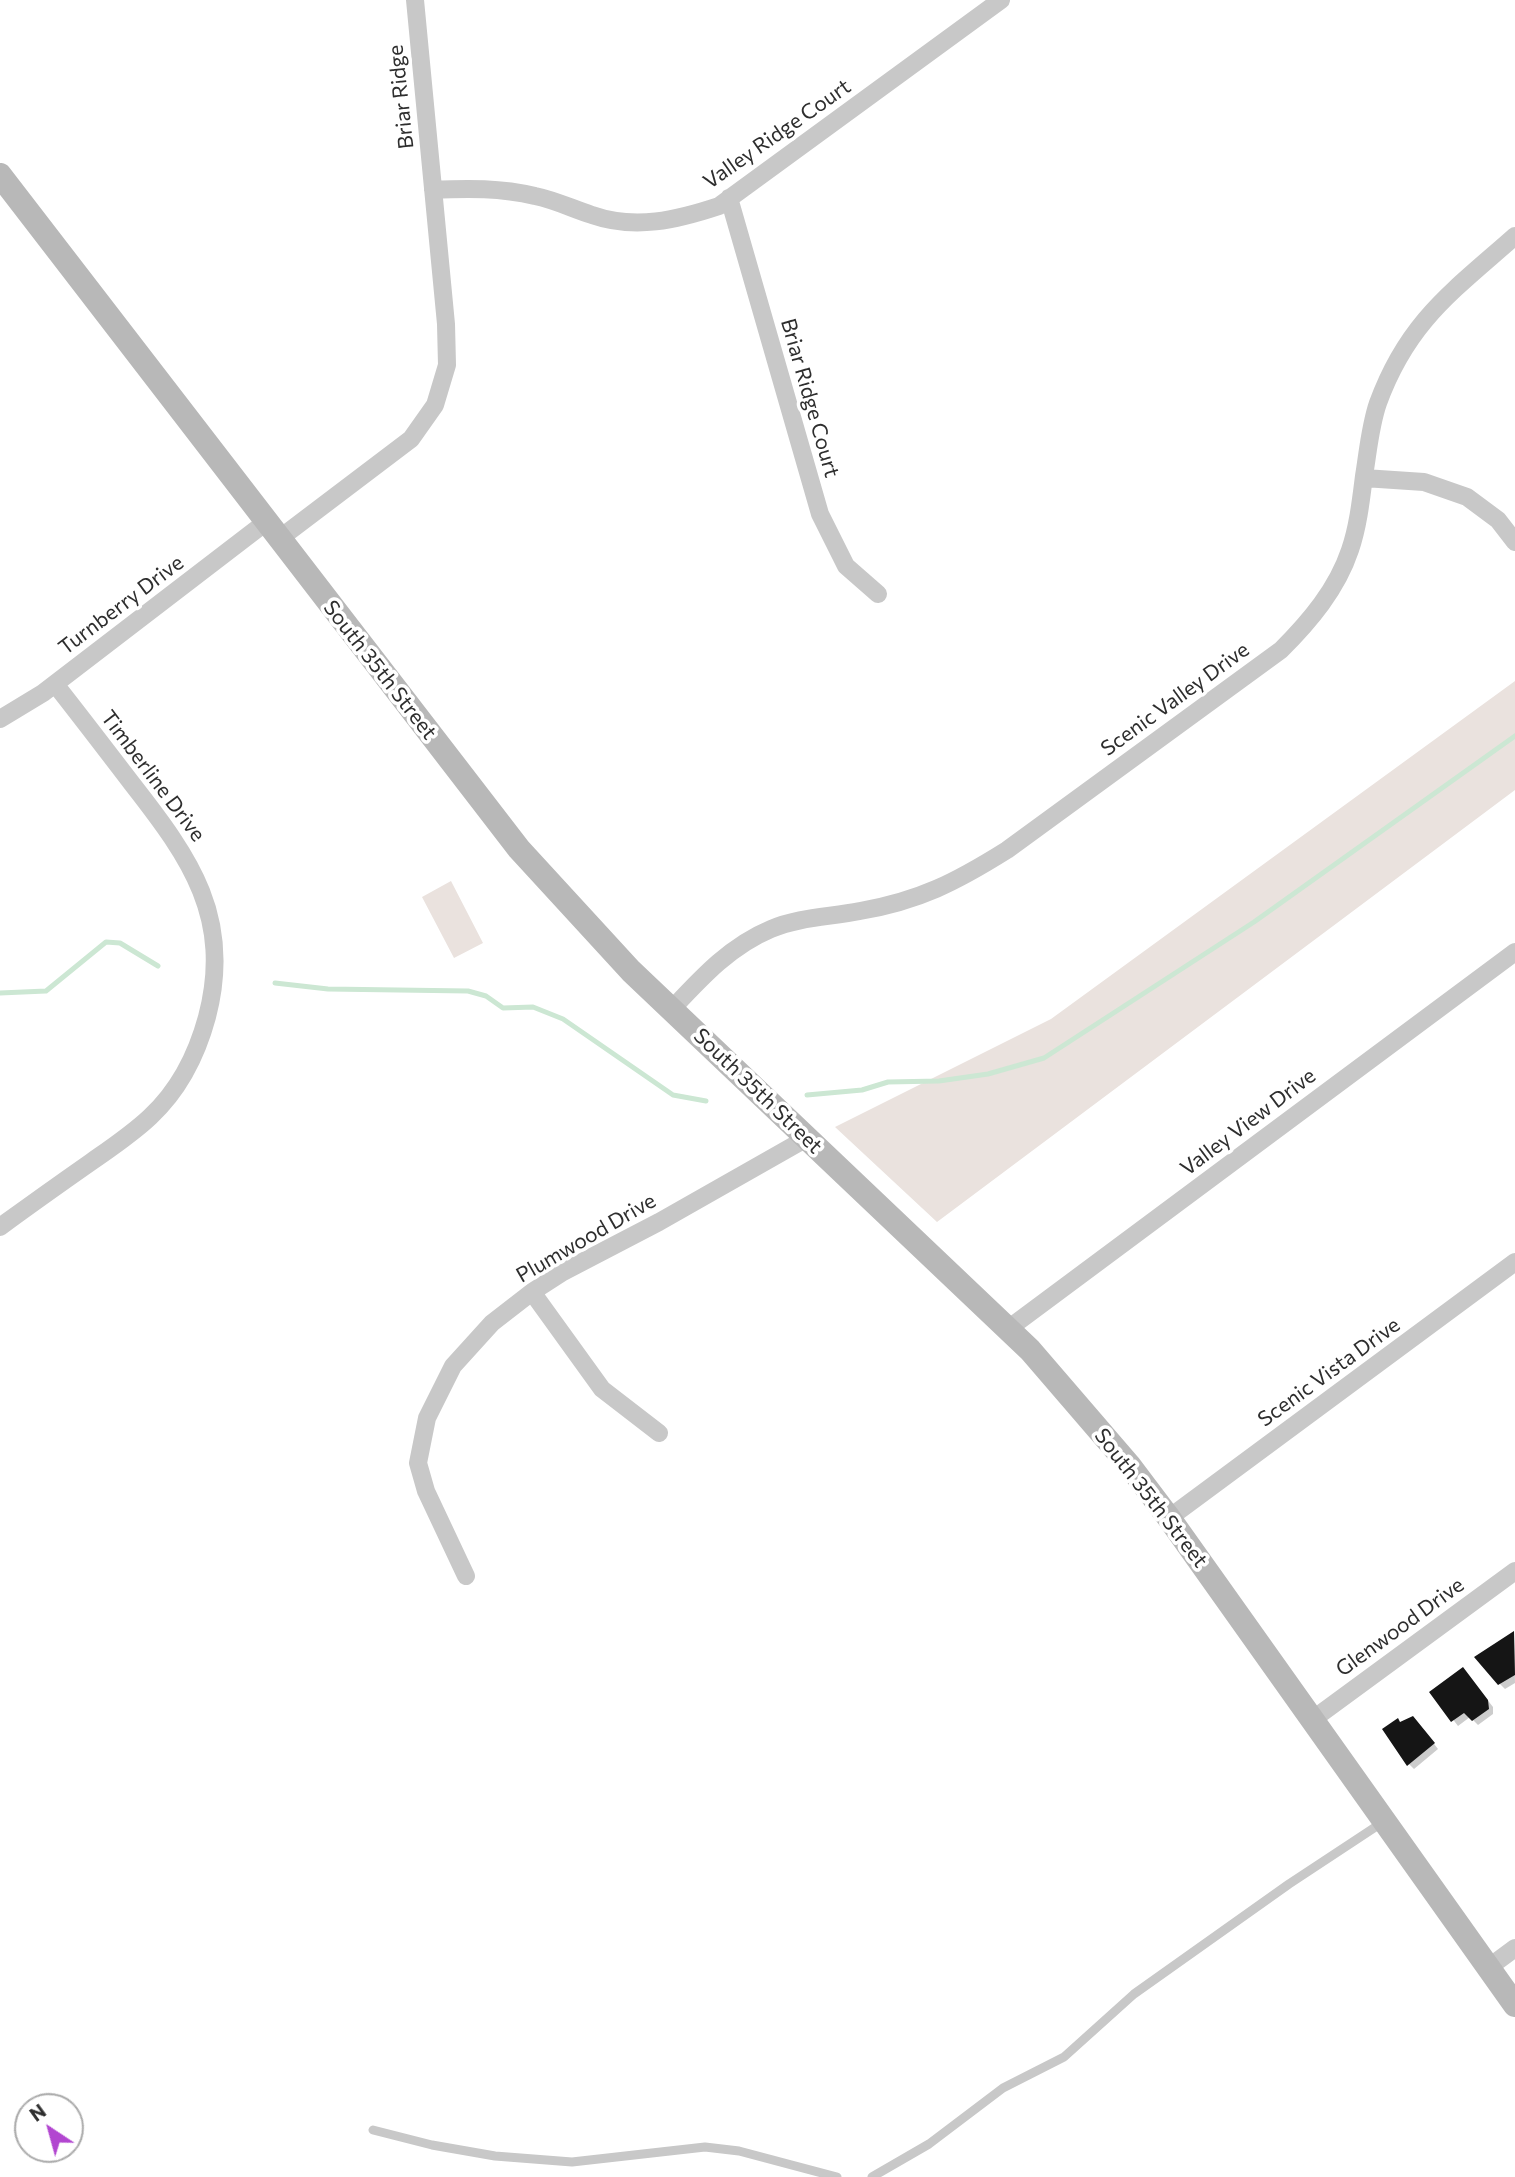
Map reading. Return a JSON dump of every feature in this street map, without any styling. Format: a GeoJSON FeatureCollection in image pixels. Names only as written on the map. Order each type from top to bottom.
{"type":"FeatureCollection","features":[{"type":"Feature","properties":{"kind":"street","name":"Briar Ridge"},"geometry":{"type":"LineString","coordinates":[[415,0],[433,190]]}},
{"type":"Feature","properties":{"kind":"street","name":"Valley Ridge Court"},"geometry":{"type":"LineString","coordinates":[[433,190],[509,190],[539,196],[595,217],[628,222],[665,222],[684,218],[719,206],[1001,0]]}},
{"type":"Feature","properties":{"kind":"street","name":"South 35th Street"},"geometry":{"type":"LineString","coordinates":[[0,175],[519,849],[631,971],[1030,1350],[1121,1455],[1169,1518],[1515,2005]]}},
{"type":"Feature","properties":{"kind":"street"},"geometry":{"type":"LineString","coordinates":[[273,531],[411,439],[435,405],[447,365],[446,324],[433,190]]}},
{"type":"Feature","properties":{"kind":"street","name":"Briar Ridge Court"},"geometry":{"type":"LineString","coordinates":[[729,198],[820,514],[846,566],[878,594]]}},
{"type":"Feature","properties":{"kind":"street","name":"Scenic Valley Drive"},"geometry":{"type":"LineString","coordinates":[[672,1009],[734,949],[771,929],[810,918],[861,911],[925,895],[961,879],[1006,850],[1281,650],[1307,624],[1329,592],[1350,549],[1368,444],[1378,404],[1407,342],[1429,313],[1454,287],[1515,236]]}},
{"type":"Feature","properties":{"kind":"street"},"geometry":{"type":"LineString","coordinates":[[1364,478],[1424,482],[1467,497],[1498,520],[1515,542]]}},
{"type":"Feature","properties":{"kind":"street","name":"Turnberry Drive"},"geometry":{"type":"LineString","coordinates":[[0,719],[28,703],[273,531]]}},
{"type":"Feature","properties":{"kind":"street","name":"Timberline Drive"},"geometry":{"type":"LineString","coordinates":[[0,1227],[127,1136],[151,1116],[172,1093],[203,1032],[211,1002],[215,968],[209,917],[196,875],[172,835],[55,684]]}},
{"type":"Feature","properties":{"kind":"street","name":"Valley View Drive"},"geometry":{"type":"LineString","coordinates":[[1008,1329],[1515,952]]}},
{"type":"Feature","properties":{"kind":"street","name":"Plumwood Drive"},"geometry":{"type":"LineString","coordinates":[[466,1576],[426,1491],[418,1463],[427,1418],[453,1366],[492,1323],[563,1272],[659,1222],[807,1138]]}},
{"type":"Feature","properties":{"kind":"street","name":"Scenic Vista Drive"},"geometry":{"type":"LineString","coordinates":[[1169,1518],[1515,1262]]}},
{"type":"Feature","properties":{"kind":"street"},"geometry":{"type":"LineString","coordinates":[[532,1292],[602,1389],[659,1433]]}},
{"type":"Feature","properties":{"kind":"street","name":"Glenwood Drive"},"geometry":{"type":"LineString","coordinates":[[1312,1720],[1515,1571]]}},
{"type":"Feature","properties":{"kind":"street"},"geometry":{"type":"LineString","coordinates":[[1488,1968],[1515,1948]]}},
{"type":"Feature","properties":{"kind":"lane"},"geometry":{"type":"LineString","coordinates":[[872,2177],[929,2144],[1003,2088],[1064,2057],[1134,1994],[1289,1884],[1384,1821]]}},
{"type":"Feature","properties":{"kind":"lane"},"geometry":{"type":"LineString","coordinates":[[373,2130],[432,2145],[495,2156],[572,2162],[705,2147],[739,2151],[836,2177]]}},
{"type":"Feature","properties":{"kind":"shaded area"},"geometry":{"type":"Polygon","coordinates":[[[1515,681],[1515,790],[937,1222],[835,1127],[1051,1019],[1515,681]]]}},
{"type":"Feature","properties":{"kind":"shaded area"},"geometry":{"type":"Polygon","coordinates":[[[451,881],[483,943],[454,958],[422,897],[451,881]]]}},
{"type":"Feature","properties":{"kind":"building"},"geometry":{"type":"Polygon","coordinates":[[[1514,1631],[1515,1675],[1498,1685],[1474,1657],[1514,1631]]]}},
{"type":"Feature","properties":{"kind":"building"},"geometry":{"type":"Polygon","coordinates":[[[1463,1667],[1488,1700],[1489,1709],[1472,1721],[1464,1713],[1451,1722],[1429,1692],[1463,1667]]]}},
{"type":"Feature","properties":{"kind":"building"},"geometry":{"type":"Polygon","coordinates":[[[1413,1716],[1435,1743],[1407,1766],[1382,1729],[1398,1718],[1400,1722],[1413,1716]]]}},
{"type":"Feature","properties":{"kind":"waterway"},"geometry":{"type":"LineString","coordinates":[[807,1095],[862,1090],[888,1082],[939,1081],[988,1074],[1044,1058],[1254,922],[1515,736]]}},
{"type":"Feature","properties":{"kind":"waterway"},"geometry":{"type":"LineString","coordinates":[[0,993],[46,991],[106,942],[120,943],[158,966]]}},
{"type":"Feature","properties":{"kind":"waterway"},"geometry":{"type":"LineString","coordinates":[[275,983],[328,989],[468,991],[486,996],[503,1008],[533,1007],[563,1019],[673,1095],[706,1101]]}}]}
